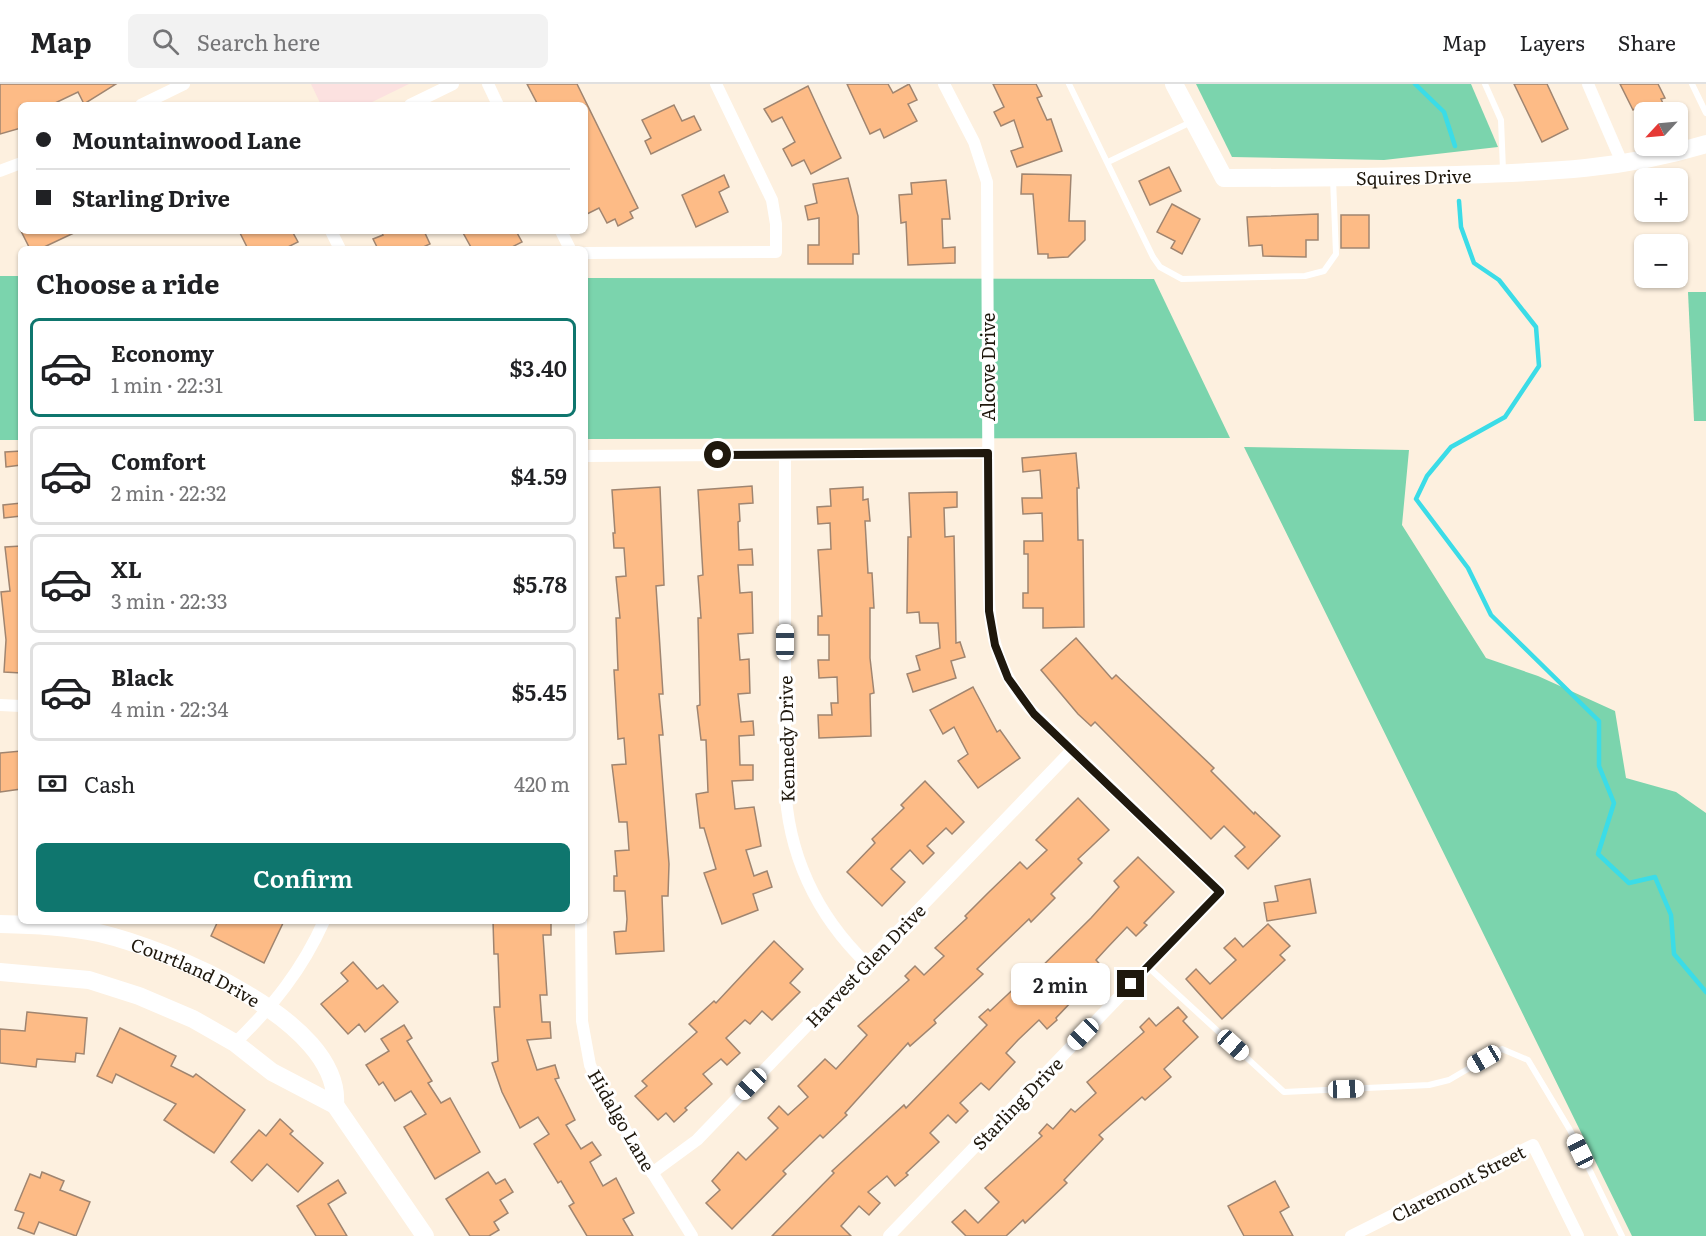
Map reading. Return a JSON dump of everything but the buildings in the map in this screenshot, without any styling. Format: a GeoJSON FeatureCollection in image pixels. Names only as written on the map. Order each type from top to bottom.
{"type":"FeatureCollection","features":[{"type":"Feature","properties":{"kind":"street"},"geometry":{"type":"LineString","coordinates":[[147,102],[184,84]]}},
{"type":"Feature","properties":{"kind":"street"},"geometry":{"type":"LineString","coordinates":[[416,102],[453,84]]}},
{"type":"Feature","properties":{"kind":"street"},"geometry":{"type":"LineString","coordinates":[[488,84],[497,102]]}},
{"type":"Feature","properties":{"kind":"street"},"geometry":{"type":"LineString","coordinates":[[588,253],[776,252],[776,224],[772,200],[716,84]]}},
{"type":"Feature","properties":{"kind":"street","name":"Alcove Drive"},"geometry":{"type":"LineString","coordinates":[[944,84],[974,142],[987,182],[989,608],[995,645],[1006,673],[1021,698],[1220,892]]}},
{"type":"Feature","properties":{"kind":"street","name":"Squires Drive"},"geometry":{"type":"LineString","coordinates":[[1174,84],[1224,178],[1333,179],[1570,171],[1665,157],[1706,144]]}},
{"type":"Feature","properties":{"kind":"street"},"geometry":{"type":"LineString","coordinates":[[1588,84],[1623,165]]}},
{"type":"Feature","properties":{"kind":"street"},"geometry":{"type":"LineString","coordinates":[[0,171],[18,164]]}},
{"type":"Feature","properties":{"kind":"street"},"geometry":{"type":"LineString","coordinates":[[588,456],[988,453]]}},
{"type":"Feature","properties":{"kind":"street","name":"Kennedy Drive"},"geometry":{"type":"LineString","coordinates":[[785,455],[785,782],[788,821],[798,859],[816,901],[838,933],[867,964]]}},
{"type":"Feature","properties":{"kind":"street"},"geometry":{"type":"LineString","coordinates":[[0,705],[18,706]]}},
{"type":"Feature","properties":{"kind":"street","name":"Harvest Glen Drive"},"geometry":{"type":"LineString","coordinates":[[652,1173],[697,1140],[1072,750]]}},
{"type":"Feature","properties":{"kind":"street","name":"Starling Drive"},"geometry":{"type":"LineString","coordinates":[[889,1236],[1220,892]]}},
{"type":"Feature","properties":{"kind":"street","name":"Courtland Drive"},"geometry":{"type":"LineString","coordinates":[[0,924],[55,925],[100,933],[152,948],[214,974],[270,1009],[304,1038],[326,1067],[336,1089],[335,1105]]}},
{"type":"Feature","properties":{"kind":"street"},"geometry":{"type":"LineString","coordinates":[[235,1043],[270,1009],[312,948],[323,924]]}},
{"type":"Feature","properties":{"kind":"street","name":"Hidalgo Lane"},"geometry":{"type":"LineString","coordinates":[[581,924],[582,1021],[587,1054],[604,1096],[692,1236]]}},
{"type":"Feature","properties":{"kind":"street","name":"Courtland Drive"},"geometry":{"type":"LineString","coordinates":[[0,972],[89,980],[139,996],[193,1019],[235,1043],[272,1072],[335,1105],[424,1236]]}},
{"type":"Feature","properties":{"kind":"street","name":"Claremont Street"},"geometry":{"type":"LineString","coordinates":[[1351,1236],[1533,1146],[1578,1236]]}},
{"type":"Feature","properties":{"kind":"lane"},"geometry":{"type":"LineString","coordinates":[[1069,84],[1153,257],[1160,267],[1182,279],[1305,276],[1324,271],[1336,254],[1333,179]]}},
{"type":"Feature","properties":{"kind":"lane"},"geometry":{"type":"LineString","coordinates":[[1485,84],[1501,120],[1503,173]]}},
{"type":"Feature","properties":{"kind":"lane"},"geometry":{"type":"LineString","coordinates":[[1692,84],[1706,113]]}},
{"type":"Feature","properties":{"kind":"lane"},"geometry":{"type":"LineString","coordinates":[[1108,162],[1193,122]]}},
{"type":"Feature","properties":{"kind":"lane"},"geometry":{"type":"LineString","coordinates":[[1148,967],[1284,1092],[1429,1085],[1449,1080],[1502,1049],[1528,1060],[1570,1130],[1622,1236]]}},
{"type":"Feature","properties":{"kind":"shaded area"},"geometry":{"type":"Polygon","coordinates":[[[311,84],[409,84],[372,102],[320,102],[311,84]]]}},
{"type":"Feature","properties":{"kind":"green space"},"geometry":{"type":"Polygon","coordinates":[[[1196,84],[1471,84],[1498,147],[1384,160],[1232,157],[1196,84]]]}},
{"type":"Feature","properties":{"kind":"green space"},"geometry":{"type":"Polygon","coordinates":[[[0,276],[18,276],[18,440],[0,440],[0,276]]]}},
{"type":"Feature","properties":{"kind":"green space"},"geometry":{"type":"Polygon","coordinates":[[[588,278],[1154,279],[1230,438],[588,439],[588,278]]]}},
{"type":"Feature","properties":{"kind":"green space"},"geometry":{"type":"Polygon","coordinates":[[[1688,292],[1706,292],[1706,421],[1694,421],[1688,292]]]}},
{"type":"Feature","properties":{"kind":"green space"},"geometry":{"type":"Polygon","coordinates":[[[1244,447],[1409,450],[1402,525],[1486,658],[1538,676],[1615,711],[1626,778],[1676,792],[1706,813],[1706,1236],[1632,1236],[1244,447]]]}},
{"type":"Feature","properties":{"kind":"waterway"},"geometry":{"type":"LineString","coordinates":[[1415,84],[1444,112],[1455,146]]}},
{"type":"Feature","properties":{"kind":"waterway"},"geometry":{"type":"LineString","coordinates":[[1459,201],[1461,227],[1474,263],[1499,280],[1536,327],[1539,366],[1505,417],[1451,447],[1427,476],[1416,499],[1468,568],[1491,615],[1599,721],[1599,766],[1614,803],[1598,854],[1629,883],[1655,877],[1671,915],[1674,954],[1706,992]]}},
{"type":"Feature","properties":{"kind":"route"},"geometry":{"type":"LineString","coordinates":[[718,455],[988,453],[989,611],[995,645],[1008,678],[1034,714],[1220,892],[1131,984]]}}]}
